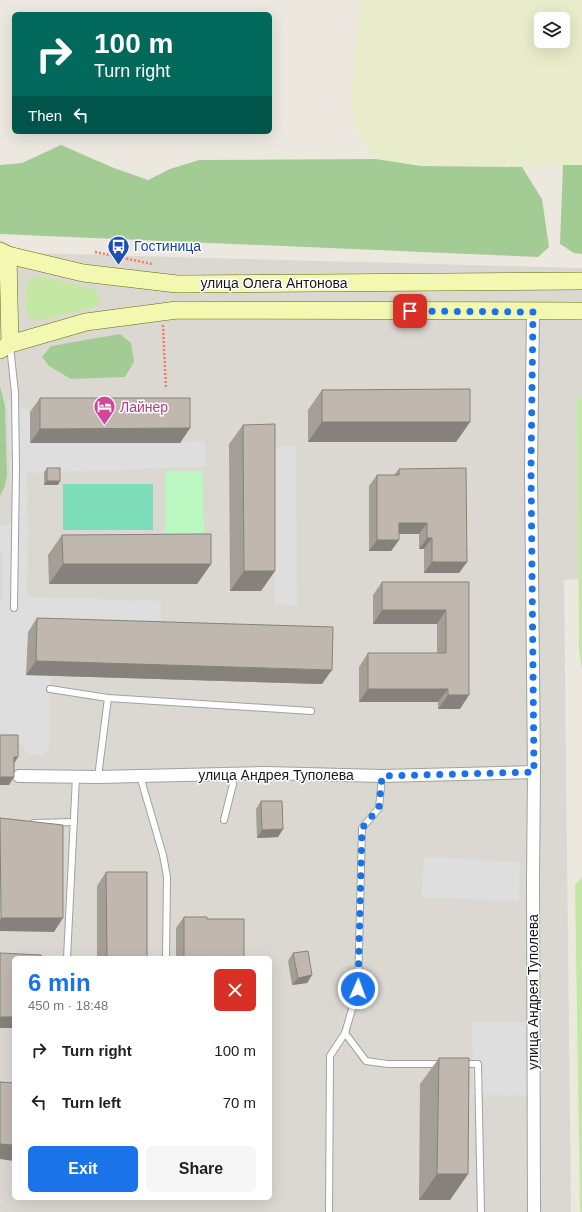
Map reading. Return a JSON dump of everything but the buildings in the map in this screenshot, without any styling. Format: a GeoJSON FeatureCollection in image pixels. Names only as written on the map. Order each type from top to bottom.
{"type":"FeatureCollection","features":[{"type":"Feature","properties":{"kind":"street","name":"улица Олега Антонова"},"geometry":{"type":"LineString","coordinates":[[4,253],[83,273],[177,284],[582,281]]}},
{"type":"Feature","properties":{"kind":"street"},"geometry":{"type":"LineString","coordinates":[[4,253],[5,347]]}},
{"type":"Feature","properties":{"kind":"street","name":"улица Олега Антонова"},"geometry":{"type":"LineString","coordinates":[[5,347],[86,322],[178,310],[582,311]]}},
{"type":"Feature","properties":{"kind":"street","name":"улица Андрея Туполева"},"geometry":{"type":"LineString","coordinates":[[533,312],[531,469],[534,772],[534,1212]]}},
{"type":"Feature","properties":{"kind":"street","name":"улица Андрея Туполева"},"geometry":{"type":"LineString","coordinates":[[19,776],[98,777],[265,773],[382,776],[534,772]]}},
{"type":"Feature","properties":{"kind":"lane"},"geometry":{"type":"LineString","coordinates":[[5,347],[14,393],[16,468],[14,608]]}},
{"type":"Feature","properties":{"kind":"lane"},"geometry":{"type":"LineString","coordinates":[[50,689],[108,698],[311,710]]}},
{"type":"Feature","properties":{"kind":"lane"},"geometry":{"type":"LineString","coordinates":[[98,777],[108,698]]}},
{"type":"Feature","properties":{"kind":"lane"},"geometry":{"type":"LineString","coordinates":[[224,820],[233,784],[230,774]]}},
{"type":"Feature","properties":{"kind":"lane"},"geometry":{"type":"LineString","coordinates":[[140,776],[163,855],[167,877],[166,956]]}},
{"type":"Feature","properties":{"kind":"lane"},"geometry":{"type":"LineString","coordinates":[[328,1212],[330,1056],[345,1033],[358,989],[362,828],[379,808],[382,776]]}},
{"type":"Feature","properties":{"kind":"lane"},"geometry":{"type":"LineString","coordinates":[[67,956],[76,777]]}},
{"type":"Feature","properties":{"kind":"lane"},"geometry":{"type":"LineString","coordinates":[[30,823],[74,822]]}},
{"type":"Feature","properties":{"kind":"lane"},"geometry":{"type":"LineString","coordinates":[[345,1033],[366,1061],[388,1064],[448,1064]]}},
{"type":"Feature","properties":{"kind":"lane"},"geometry":{"type":"LineString","coordinates":[[456,1064],[478,1064],[481,1212]]}},
{"type":"Feature","properties":{"kind":"path"},"geometry":{"type":"LineString","coordinates":[[96,252],[139,260],[154,265]]}},
{"type":"Feature","properties":{"kind":"path"},"geometry":{"type":"LineString","coordinates":[[163,324],[166,389]]}},
{"type":"Feature","properties":{"kind":"shaded area"},"geometry":{"type":"Polygon","coordinates":[[[0,240],[27,253],[582,268],[582,579],[564,580],[571,1212],[0,1212],[0,240]]]}},
{"type":"Feature","properties":{"kind":"shaded area"},"geometry":{"type":"Polygon","coordinates":[[[7,397],[30,412],[30,443],[205,442],[206,467],[27,473],[27,597],[161,601],[160,636],[51,676],[49,698],[49,748],[43,755],[28,754],[19,742],[0,743],[0,599],[3,598],[0,525],[12,525],[7,397]]]}},
{"type":"Feature","properties":{"kind":"shaded area"},"geometry":{"type":"Polygon","coordinates":[[[296,446],[297,606],[274,604],[275,447],[296,446]]]}},
{"type":"Feature","properties":{"kind":"shaded area"},"geometry":{"type":"Polygon","coordinates":[[[424,857],[520,862],[519,901],[422,897],[424,857]]]}},
{"type":"Feature","properties":{"kind":"shaded area"},"geometry":{"type":"Polygon","coordinates":[[[472,1022],[526,1022],[528,1096],[473,1095],[472,1022]]]}},
{"type":"Feature","properties":{"kind":"green space"},"geometry":{"type":"Polygon","coordinates":[[[360,0],[582,0],[582,165],[522,167],[421,166],[375,159],[358,133],[350,97],[354,70],[360,0]]]}},
{"type":"Feature","properties":{"kind":"green space"},"geometry":{"type":"Polygon","coordinates":[[[61,145],[114,168],[148,180],[170,169],[199,160],[375,159],[421,166],[522,167],[542,199],[549,247],[538,257],[0,234],[0,165],[22,163],[61,145]]]}},
{"type":"Feature","properties":{"kind":"green space"},"geometry":{"type":"Polygon","coordinates":[[[563,165],[582,165],[582,254],[574,253],[560,244],[563,165]]]}},
{"type":"Feature","properties":{"kind":"green space"},"geometry":{"type":"Polygon","coordinates":[[[37,277],[43,277],[94,289],[100,298],[99,301],[94,307],[37,320],[30,316],[26,311],[26,290],[30,281],[37,277]]]}},
{"type":"Feature","properties":{"kind":"green space"},"geometry":{"type":"Polygon","coordinates":[[[120,334],[131,343],[134,362],[125,377],[71,379],[49,366],[42,357],[51,346],[120,334]]]}},
{"type":"Feature","properties":{"kind":"green space"},"geometry":{"type":"Polygon","coordinates":[[[0,386],[5,406],[7,475],[5,486],[0,496],[0,386]]]}},
{"type":"Feature","properties":{"kind":"green space"},"geometry":{"type":"Polygon","coordinates":[[[582,397],[582,671],[579,650],[577,400],[582,397]]]}},
{"type":"Feature","properties":{"kind":"green space"},"geometry":{"type":"Polygon","coordinates":[[[165,471],[203,471],[204,533],[165,533],[165,471]]]}},
{"type":"Feature","properties":{"kind":"green space"},"geometry":{"type":"Polygon","coordinates":[[[63,484],[153,484],[153,530],[63,530],[63,484]]]}},
{"type":"Feature","properties":{"kind":"green space"},"geometry":{"type":"Polygon","coordinates":[[[582,877],[582,1212],[580,1212],[575,885],[582,877]]]}},
{"type":"Feature","properties":{"kind":"place","name":"Гостиница"},"geometry":{"type":"Point","coordinates":[118,266]}},
{"type":"Feature","properties":{"kind":"place","name":"Лайнер"},"geometry":{"type":"Point","coordinates":[105,426]}},
{"type":"Feature","properties":{"kind":"route"},"geometry":{"type":"LineString","coordinates":[[358,989],[362,828],[379,808],[382,776],[534,772],[531,469],[533,312],[410,311]]}}]}
